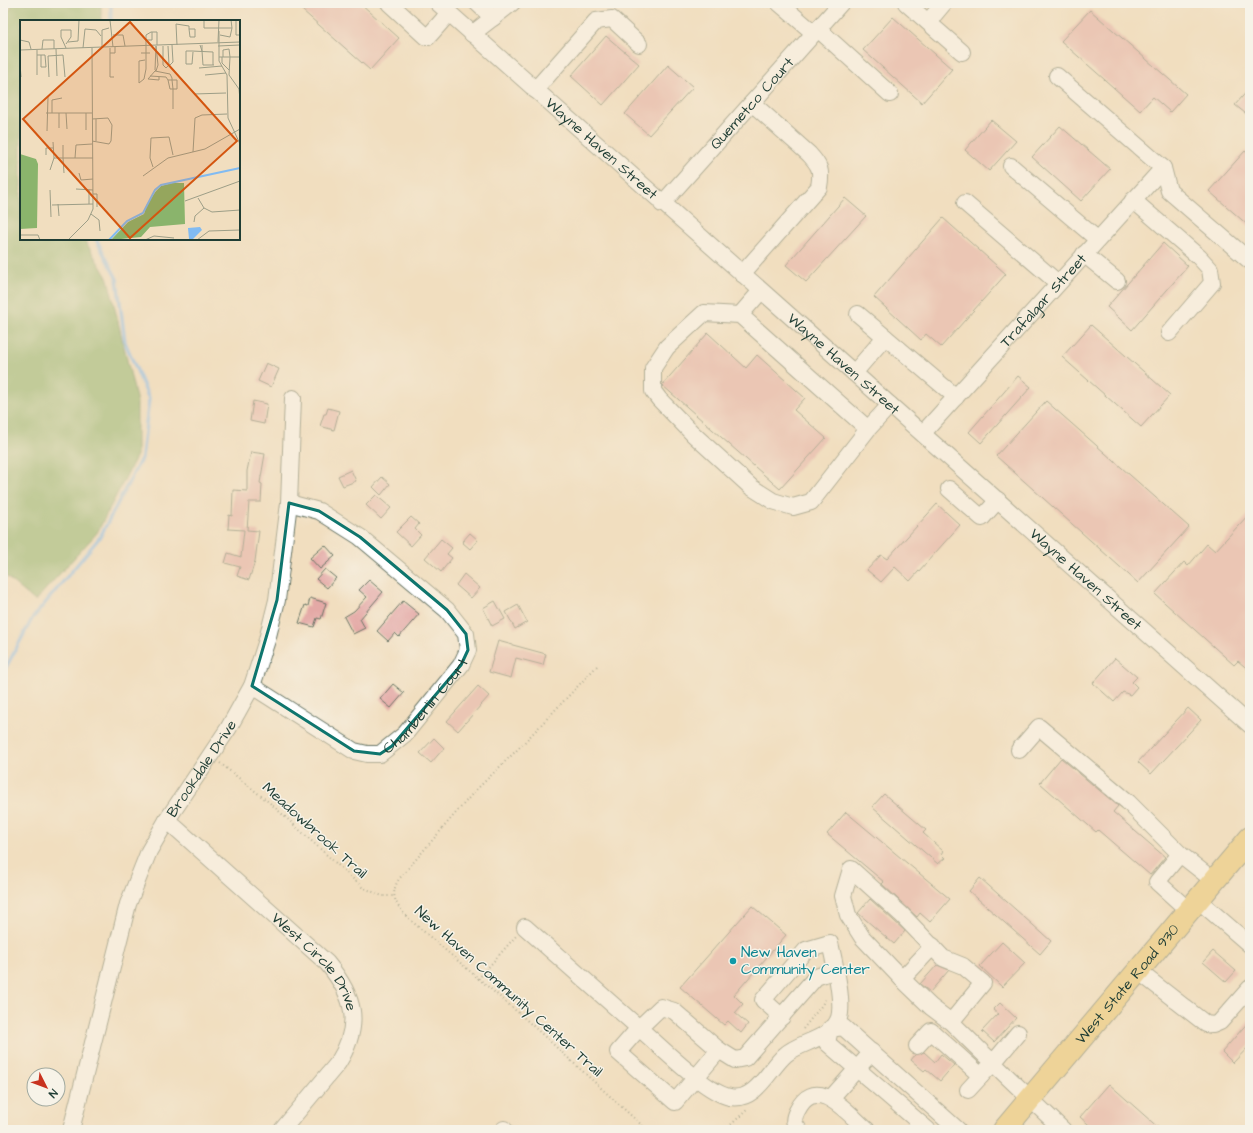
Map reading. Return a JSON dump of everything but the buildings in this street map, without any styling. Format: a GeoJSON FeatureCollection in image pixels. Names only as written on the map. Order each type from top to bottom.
{"type":"FeatureCollection","features":[{"type":"Feature","properties":{"kind":"highway","name":"West State Road 930"},"geometry":{"type":"LineString","coordinates":[[1004,1130],[1213,880],[1250,838]]}},
{"type":"Feature","properties":{"kind":"street"},"geometry":{"type":"LineString","coordinates":[[389,3],[426,37],[428,37],[443,8]]}},
{"type":"Feature","properties":{"kind":"street"},"geometry":{"type":"LineString","coordinates":[[477,3],[493,18]]}},
{"type":"Feature","properties":{"kind":"street"},"geometry":{"type":"LineString","coordinates":[[472,34],[512,3]]}},
{"type":"Feature","properties":{"kind":"street"},"geometry":{"type":"LineString","coordinates":[[779,3],[816,31],[890,94]]}},
{"type":"Feature","properties":{"kind":"street","name":"Quemetco Court"},"geometry":{"type":"LineString","coordinates":[[662,204],[841,3]]}},
{"type":"Feature","properties":{"kind":"street"},"geometry":{"type":"LineString","coordinates":[[906,3],[962,52]]}},
{"type":"Feature","properties":{"kind":"street"},"geometry":{"type":"LineString","coordinates":[[928,22],[944,3]]}},
{"type":"Feature","properties":{"kind":"street","name":"Wayne Haven Street"},"geometry":{"type":"LineString","coordinates":[[443,8],[662,204],[923,432],[1250,725]]}},
{"type":"Feature","properties":{"kind":"street"},"geometry":{"type":"LineString","coordinates":[[535,90],[596,21],[612,19],[639,44]]}},
{"type":"Feature","properties":{"kind":"street"},"geometry":{"type":"LineString","coordinates":[[1057,76],[1163,168],[1169,191],[1250,261]]}},
{"type":"Feature","properties":{"kind":"street"},"geometry":{"type":"LineString","coordinates":[[742,274],[819,187],[821,173],[817,163],[809,154],[752,103]]}},
{"type":"Feature","properties":{"kind":"street"},"geometry":{"type":"LineString","coordinates":[[1011,166],[1097,239]]}},
{"type":"Feature","properties":{"kind":"street","name":"Trafalgar Street"},"geometry":{"type":"LineString","coordinates":[[923,432],[1163,168]]}},
{"type":"Feature","properties":{"kind":"street"},"geometry":{"type":"LineString","coordinates":[[1133,200],[1200,257],[1210,269],[1212,283],[1169,333]]}},
{"type":"Feature","properties":{"kind":"street"},"geometry":{"type":"LineString","coordinates":[[965,203],[1058,283]]}},
{"type":"Feature","properties":{"kind":"street"},"geometry":{"type":"LineString","coordinates":[[1084,254],[1116,281]]}},
{"type":"Feature","properties":{"kind":"street"},"geometry":{"type":"LineString","coordinates":[[740,315],[761,291]]}},
{"type":"Feature","properties":{"kind":"street"},"geometry":{"type":"LineString","coordinates":[[868,429],[740,315],[704,313],[667,348],[653,368],[653,391],[693,434],[751,487],[773,501],[793,507],[811,502],[868,429],[890,404]]}},
{"type":"Feature","properties":{"kind":"street"},"geometry":{"type":"LineString","coordinates":[[858,314],[956,397]]}},
{"type":"Feature","properties":{"kind":"street"},"geometry":{"type":"LineString","coordinates":[[854,373],[885,337]]}},
{"type":"Feature","properties":{"kind":"street","name":"Brookdale Drive"},"geometry":{"type":"LineString","coordinates":[[71,1130],[128,904],[149,850],[228,728],[252,686],[267,640],[277,600],[288,504],[292,398]]}},
{"type":"Feature","properties":{"kind":"street"},"geometry":{"type":"LineString","coordinates":[[949,489],[982,518],[998,500]]}},
{"type":"Feature","properties":{"kind":"street","name":"Chamberlin Court"},"geometry":{"type":"LineString","coordinates":[[252,686],[354,752],[380,754],[405,734],[461,665],[468,650],[466,634],[451,614],[360,537],[319,511],[288,504]]}},
{"type":"Feature","properties":{"kind":"street"},"geometry":{"type":"LineString","coordinates":[[1019,750],[1040,726],[1128,802],[1180,854],[1213,880]]}},
{"type":"Feature","properties":{"kind":"street","name":"West Circle Drive"},"geometry":{"type":"LineString","coordinates":[[167,820],[327,964],[339,978],[348,993],[353,1024],[345,1052],[338,1063],[282,1130]]}},
{"type":"Feature","properties":{"kind":"street"},"geometry":{"type":"LineString","coordinates":[[1180,854],[1158,882],[1250,944]]}},
{"type":"Feature","properties":{"kind":"street"},"geometry":{"type":"LineString","coordinates":[[951,1022],[983,983],[963,966],[944,958],[902,915],[851,869],[842,896],[848,915],[862,937],[931,1007],[951,1022],[1063,1130]]}},
{"type":"Feature","properties":{"kind":"street"},"geometry":{"type":"LineString","coordinates":[[524,927],[696,1077],[720,1093],[731,1097],[743,1096],[757,1088],[786,1054],[811,1042],[830,1029],[838,1019],[840,1008],[836,970],[830,943],[806,950],[763,1000],[782,1017]]}},
{"type":"Feature","properties":{"kind":"street"},"geometry":{"type":"LineString","coordinates":[[902,979],[932,946]]}},
{"type":"Feature","properties":{"kind":"street"},"geometry":{"type":"LineString","coordinates":[[719,1050],[675,1102],[618,1052],[657,1010],[666,1007],[674,1011],[719,1050],[735,1060],[745,1058],[816,977],[836,970]]}},
{"type":"Feature","properties":{"kind":"street"},"geometry":{"type":"LineString","coordinates":[[1138,971],[1206,1024],[1213,1025],[1220,1022],[1250,988]]}},
{"type":"Feature","properties":{"kind":"street"},"geometry":{"type":"LineString","coordinates":[[830,1029],[843,1027],[958,1130]]}},
{"type":"Feature","properties":{"kind":"street"},"geometry":{"type":"LineString","coordinates":[[830,1029],[827,1043],[856,1070],[928,1130]]}},
{"type":"Feature","properties":{"kind":"street"},"geometry":{"type":"LineString","coordinates":[[917,1046],[931,1031],[981,1076]]}},
{"type":"Feature","properties":{"kind":"street"},"geometry":{"type":"LineString","coordinates":[[968,1090],[993,1063],[1018,1032]]}},
{"type":"Feature","properties":{"kind":"street"},"geometry":{"type":"LineString","coordinates":[[831,1098],[872,1052]]}},
{"type":"Feature","properties":{"kind":"street"},"geometry":{"type":"LineString","coordinates":[[795,1128],[793,1117],[799,1105],[807,1097],[818,1094],[831,1098],[867,1130]]}},
{"type":"Feature","properties":{"kind":"path"},"geometry":{"type":"LineString","coordinates":[[394,896],[394,887],[400,879],[474,792],[518,749],[597,666]]}},
{"type":"Feature","properties":{"kind":"path","name":"Meadowbrook Trail"},"geometry":{"type":"LineString","coordinates":[[227,768],[270,803],[362,887],[382,896],[394,896]]}},
{"type":"Feature","properties":{"kind":"path","name":"New Haven Community Center Trail"},"geometry":{"type":"LineString","coordinates":[[394,896],[398,906],[408,918],[520,1014],[647,1130]]}},
{"type":"Feature","properties":{"kind":"path"},"geometry":{"type":"LineString","coordinates":[[478,979],[524,927]]}},
{"type":"Feature","properties":{"kind":"path"},"geometry":{"type":"LineString","coordinates":[[802,1032],[822,1005],[826,993]]}},
{"type":"Feature","properties":{"kind":"highlighted area"},"geometry":{"type":"Polygon","coordinates":[[[289,503],[319,511],[360,537],[447,610],[466,634],[468,650],[461,665],[392,746],[380,754],[354,751],[252,686],[277,600],[289,503]]]}},
{"type":"Feature","properties":{"kind":"green space"},"geometry":{"type":"Polygon","coordinates":[[[9,3],[101,3],[101,20],[20,20],[20,240],[85,240],[108,279],[137,402],[137,455],[97,533],[35,601],[3,574],[3,16],[12,7],[9,3]]]}},
{"type":"Feature","properties":{"kind":"waterway"},"geometry":{"type":"LineString","coordinates":[[111,3],[111,20]]}},
{"type":"Feature","properties":{"kind":"waterway"},"geometry":{"type":"LineString","coordinates":[[3,673],[32,619],[100,537],[142,457],[149,399],[125,342],[117,279],[97,240]]}},
{"type":"Feature","properties":{"kind":"place","name":"New Haven Community Center"},"geometry":{"type":"Point","coordinates":[733,961]}}]}
